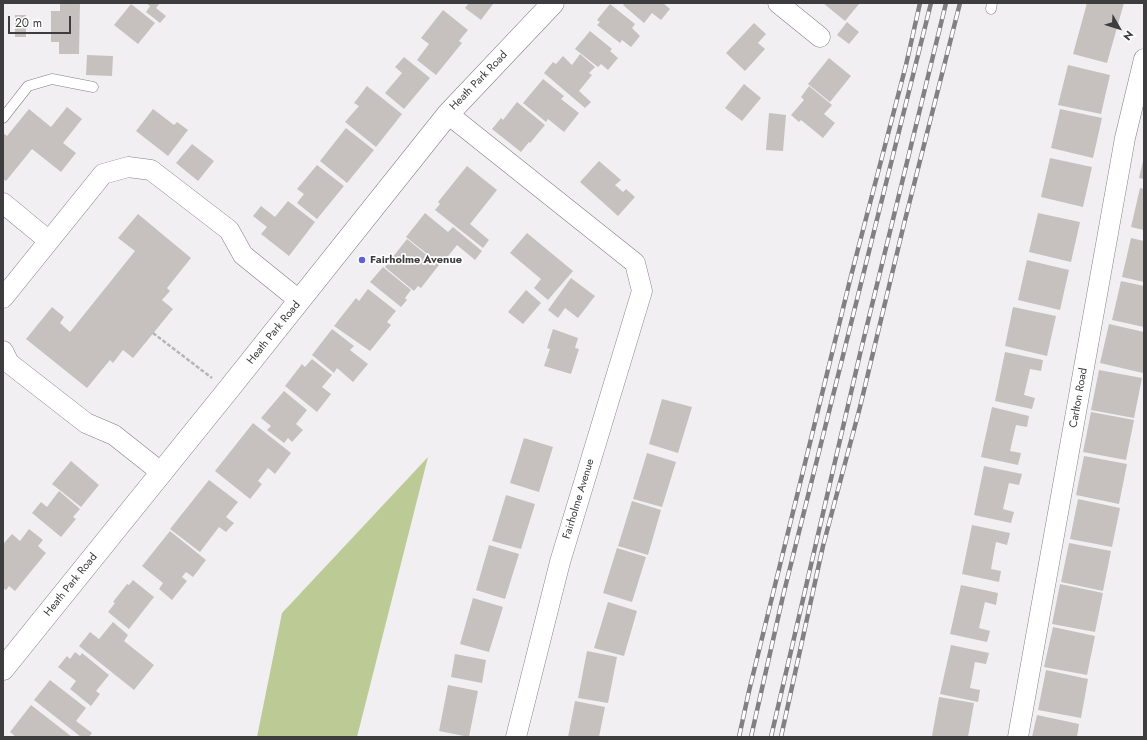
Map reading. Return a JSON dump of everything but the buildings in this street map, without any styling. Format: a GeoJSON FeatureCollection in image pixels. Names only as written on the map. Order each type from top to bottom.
{"type":"FeatureCollection","features":[{"type":"Feature","properties":{"kind":"street","name":"Heath Park Road"},"geometry":{"type":"LineString","coordinates":[[3,668],[162,473],[448,114],[553,3]]}},
{"type":"Feature","properties":{"kind":"street"},"geometry":{"type":"LineString","coordinates":[[778,3],[820,37]]}},
{"type":"Feature","properties":{"kind":"street","name":"Carlton Road"},"geometry":{"type":"LineString","coordinates":[[1018,737],[1126,138],[1144,59]]}},
{"type":"Feature","properties":{"kind":"street","name":"Fairholme Avenue"},"geometry":{"type":"LineString","coordinates":[[448,114],[635,263],[642,291],[560,562],[516,737]]}},
{"type":"Feature","properties":{"kind":"street"},"geometry":{"type":"LineString","coordinates":[[3,298],[103,174],[128,167],[151,170],[229,230],[243,255],[300,301]]}},
{"type":"Feature","properties":{"kind":"street"},"geometry":{"type":"LineString","coordinates":[[3,203],[49,241]]}},
{"type":"Feature","properties":{"kind":"street"},"geometry":{"type":"LineString","coordinates":[[3,351],[9,363],[86,423],[114,435],[162,473]]}},
{"type":"Feature","properties":{"kind":"lane"},"geometry":{"type":"LineString","coordinates":[[3,118],[28,86],[52,79],[93,87]]}},
{"type":"Feature","properties":{"kind":"path"},"geometry":{"type":"LineString","coordinates":[[153,333],[228,390]]}},
{"type":"Feature","properties":{"kind":"green space"},"geometry":{"type":"Polygon","coordinates":[[[428,457],[357,737],[257,737],[282,613],[428,457]]]}},
{"type":"Feature","properties":{"kind":"railway"},"geometry":{"type":"LineString","coordinates":[[739,737],[851,276],[906,65],[920,3]]}},
{"type":"Feature","properties":{"kind":"railway"},"geometry":{"type":"LineString","coordinates":[[751,737],[783,596],[931,3]]}},
{"type":"Feature","properties":{"kind":"railway"},"geometry":{"type":"LineString","coordinates":[[771,737],[860,354],[946,3]]}},
{"type":"Feature","properties":{"kind":"railway"},"geometry":{"type":"LineString","coordinates":[[781,737],[823,546],[860,407],[904,224],[960,3]]}},
{"type":"Feature","properties":{"kind":"place","name":"Fairholme Avenue"},"geometry":{"type":"Point","coordinates":[362,260]}}]}
